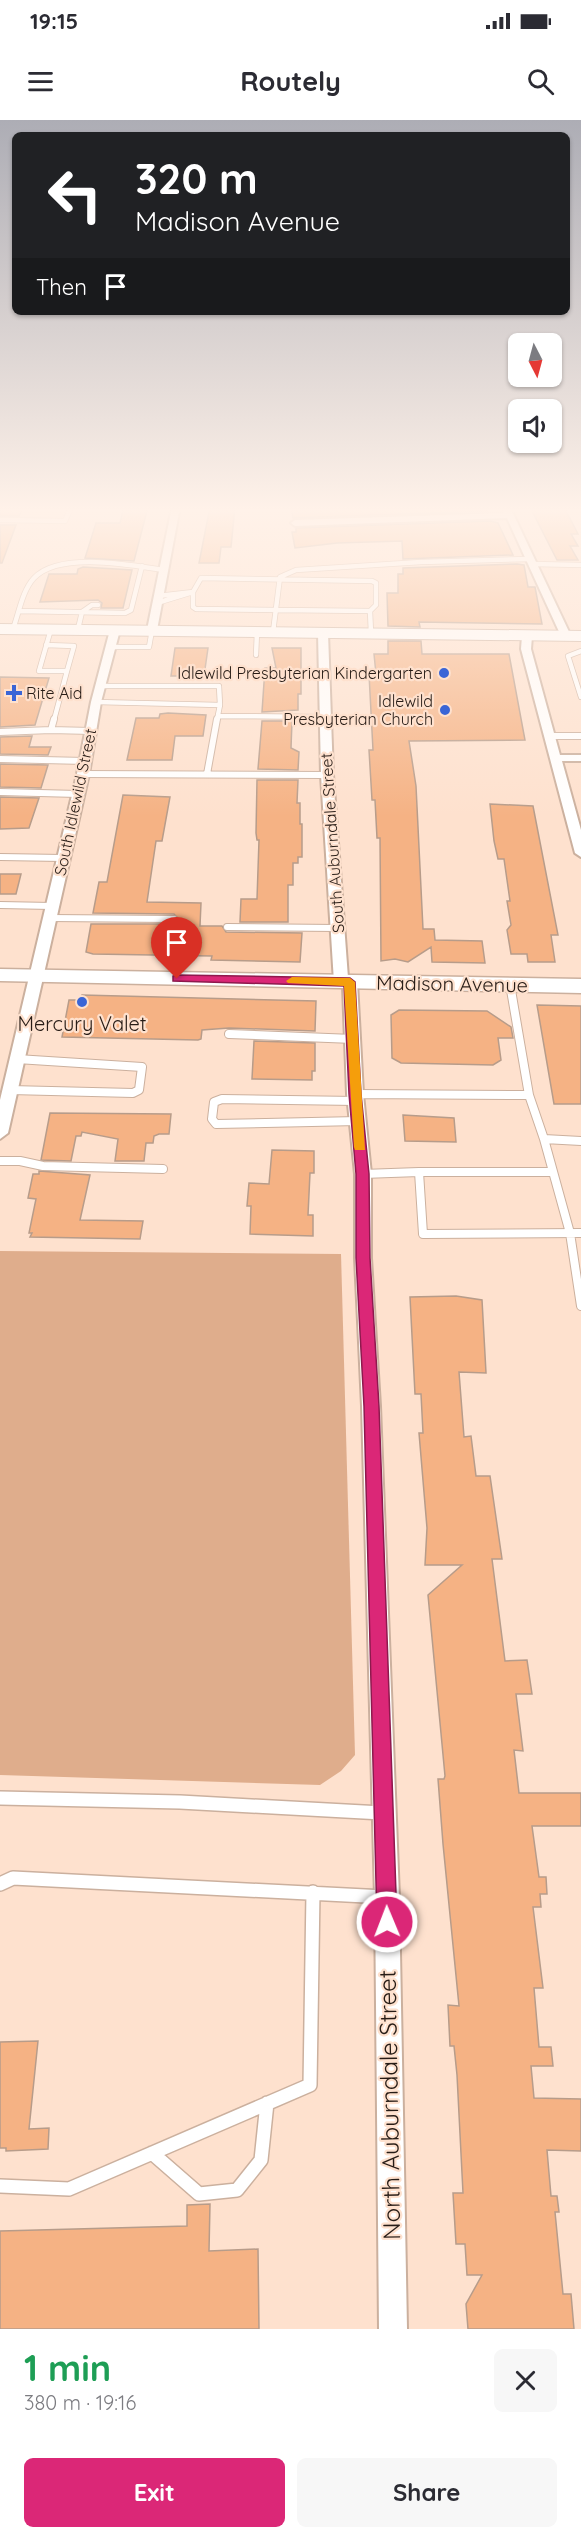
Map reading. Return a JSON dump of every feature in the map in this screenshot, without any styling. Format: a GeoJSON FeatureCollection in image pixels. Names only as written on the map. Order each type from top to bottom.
{"type":"FeatureCollection","features":[{"type":"Feature","properties":{"kind":"main road"},"geometry":{"type":"LineString","coordinates":[[7,629],[574,636]]}},
{"type":"Feature","properties":{"kind":"street"},"geometry":{"type":"LineString","coordinates":[[153,630],[156,610]]}},
{"type":"Feature","properties":{"kind":"street"},"geometry":{"type":"LineString","coordinates":[[559,610],[574,636]]}},
{"type":"Feature","properties":{"kind":"street","name":"South Idlewild Street"},"geometry":{"type":"LineString","coordinates":[[0,1133],[3,1111],[37,976],[78,794],[96,702],[115,630]]}},
{"type":"Feature","properties":{"kind":"street","name":"South Auburndale Street"},"geometry":{"type":"LineString","coordinates":[[323,633],[327,775],[338,928],[345,982]]}},
{"type":"Feature","properties":{"kind":"street"},"geometry":{"type":"LineString","coordinates":[[528,636],[526,649],[581,853]]}},
{"type":"Feature","properties":{"kind":"street"},"geometry":{"type":"LineString","coordinates":[[557,758],[581,758]]}},
{"type":"Feature","properties":{"kind":"street","name":"Madison Avenue"},"geometry":{"type":"LineString","coordinates":[[0,975],[581,986]]}},
{"type":"Feature","properties":{"kind":"street","name":"North Auburndale Street"},"geometry":{"type":"LineString","coordinates":[[345,982],[353,1039],[356,1106],[363,1174],[363,1258],[371,1406],[382,1813],[387,1898],[393,2329]]}},
{"type":"Feature","properties":{"kind":"lane"},"geometry":{"type":"LineString","coordinates":[[78,629],[82,612],[85,610]]}},
{"type":"Feature","properties":{"kind":"lane"},"geometry":{"type":"LineString","coordinates":[[7,629],[20,611],[125,613],[128,610]]}},
{"type":"Feature","properties":{"kind":"lane"},"geometry":{"type":"LineString","coordinates":[[256,655],[276,610]]}},
{"type":"Feature","properties":{"kind":"lane"},"geometry":{"type":"LineString","coordinates":[[370,610],[371,633]]}},
{"type":"Feature","properties":{"kind":"lane"},"geometry":{"type":"LineString","coordinates":[[51,629],[39,671],[67,671]]}},
{"type":"Feature","properties":{"kind":"lane"},"geometry":{"type":"LineString","coordinates":[[110,647],[149,647],[153,630]]}},
{"type":"Feature","properties":{"kind":"lane"},"geometry":{"type":"LineString","coordinates":[[46,645],[74,646],[51,730]]}},
{"type":"Feature","properties":{"kind":"lane"},"geometry":{"type":"LineString","coordinates":[[581,651],[568,657],[581,697]]}},
{"type":"Feature","properties":{"kind":"lane"},"geometry":{"type":"LineString","coordinates":[[100,686],[219,686],[220,705],[207,774]]}},
{"type":"Feature","properties":{"kind":"lane"},"geometry":{"type":"LineString","coordinates":[[96,702],[220,705]]}},
{"type":"Feature","properties":{"kind":"lane"},"geometry":{"type":"LineString","coordinates":[[218,716],[326,717]]}},
{"type":"Feature","properties":{"kind":"lane"},"geometry":{"type":"LineString","coordinates":[[0,732],[91,731]]}},
{"type":"Feature","properties":{"kind":"lane"},"geometry":{"type":"LineString","coordinates":[[551,736],[581,736]]}},
{"type":"Feature","properties":{"kind":"lane"},"geometry":{"type":"LineString","coordinates":[[0,759],[85,761]]}},
{"type":"Feature","properties":{"kind":"lane"},"geometry":{"type":"LineString","coordinates":[[82,774],[327,775]]}},
{"type":"Feature","properties":{"kind":"lane"},"geometry":{"type":"LineString","coordinates":[[0,792],[78,794]]}},
{"type":"Feature","properties":{"kind":"lane"},"geometry":{"type":"LineString","coordinates":[[0,857],[63,858]]}},
{"type":"Feature","properties":{"kind":"lane"},"geometry":{"type":"LineString","coordinates":[[0,905],[50,912],[174,919]]}},
{"type":"Feature","properties":{"kind":"lane"},"geometry":{"type":"LineString","coordinates":[[227,927],[338,928]]}},
{"type":"Feature","properties":{"kind":"lane"},"geometry":{"type":"LineString","coordinates":[[510,985],[529,1095],[544,1139],[570,1233],[581,1306]]}},
{"type":"Feature","properties":{"kind":"lane"},"geometry":{"type":"LineString","coordinates":[[229,1034],[353,1039]]}},
{"type":"Feature","properties":{"kind":"lane"},"geometry":{"type":"LineString","coordinates":[[10,1090],[133,1092],[139,1090],[142,1067],[17,1059]]}},
{"type":"Feature","properties":{"kind":"lane"},"geometry":{"type":"LineString","coordinates":[[356,1106],[222,1099],[213,1102],[212,1119],[216,1124],[356,1106],[529,1095]]}},
{"type":"Feature","properties":{"kind":"lane"},"geometry":{"type":"LineString","coordinates":[[544,1139],[581,1141]]}},
{"type":"Feature","properties":{"kind":"lane"},"geometry":{"type":"LineString","coordinates":[[0,1161],[20,1161],[43,1166],[163,1169]]}},
{"type":"Feature","properties":{"kind":"lane"},"geometry":{"type":"LineString","coordinates":[[419,1172],[423,1234],[581,1233]]}},
{"type":"Feature","properties":{"kind":"lane"},"geometry":{"type":"LineString","coordinates":[[363,1174],[553,1172]]}},
{"type":"Feature","properties":{"kind":"lane"},"geometry":{"type":"LineString","coordinates":[[0,1798],[180,1802],[382,1813]]}},
{"type":"Feature","properties":{"kind":"lane"},"geometry":{"type":"LineString","coordinates":[[0,1884],[13,1878],[314,1892],[387,1898]]}},
{"type":"Feature","properties":{"kind":"lane"},"geometry":{"type":"LineString","coordinates":[[0,2186],[69,2188],[310,2085],[314,1892]]}},
{"type":"Feature","properties":{"kind":"lane"},"geometry":{"type":"LineString","coordinates":[[152,2153],[199,2194],[237,2190],[261,2160],[267,2103]]}},
{"type":"Feature","properties":{"kind":"shaded area"},"geometry":{"type":"Polygon","coordinates":[[[0,1251],[341,1254],[355,1755],[341,1771],[320,1785],[0,1775],[0,1251]]]}},
{"type":"Feature","properties":{"kind":"building"},"geometry":{"type":"Polygon","coordinates":[[[388,610],[539,610],[542,624],[419,622],[420,627],[388,626],[388,610]]]}},
{"type":"Feature","properties":{"kind":"building"},"geometry":{"type":"Polygon","coordinates":[[[388,641],[421,641],[422,654],[509,654],[525,740],[409,741],[416,786],[423,929],[434,929],[435,940],[482,941],[485,963],[432,962],[431,947],[408,962],[395,959],[381,961],[380,838],[377,838],[375,800],[372,800],[369,750],[373,750],[369,674],[376,674],[374,654],[388,654],[388,641]]]}},
{"type":"Feature","properties":{"kind":"building"},"geometry":{"type":"Polygon","coordinates":[[[175,648],[208,648],[204,676],[171,676],[175,648]]]}},
{"type":"Feature","properties":{"kind":"building"},"geometry":{"type":"Polygon","coordinates":[[[272,648],[301,648],[301,694],[298,694],[298,710],[262,712],[265,668],[276,668],[272,648]]]}},
{"type":"Feature","properties":{"kind":"building"},"geometry":{"type":"Polygon","coordinates":[[[0,677],[49,678],[35,725],[0,727],[0,677]]]}},
{"type":"Feature","properties":{"kind":"building"},"geometry":{"type":"Polygon","coordinates":[[[160,714],[206,715],[203,736],[175,736],[172,760],[127,760],[136,718],[159,718],[160,714]]]}},
{"type":"Feature","properties":{"kind":"building"},"geometry":{"type":"Polygon","coordinates":[[[262,721],[292,721],[291,748],[299,752],[298,770],[258,769],[262,721]]]}},
{"type":"Feature","properties":{"kind":"building"},"geometry":{"type":"Polygon","coordinates":[[[32,736],[29,747],[51,747],[48,755],[0,754],[0,737],[32,736]]]}},
{"type":"Feature","properties":{"kind":"building"},"geometry":{"type":"Polygon","coordinates":[[[0,764],[48,765],[41,788],[0,787],[0,764]]]}},
{"type":"Feature","properties":{"kind":"building"},"geometry":{"type":"Polygon","coordinates":[[[257,780],[298,780],[297,803],[300,803],[300,824],[302,824],[302,857],[298,857],[298,863],[293,863],[293,885],[288,885],[288,922],[240,922],[241,899],[257,899],[259,840],[257,840],[256,833],[257,780]]]}},
{"type":"Feature","properties":{"kind":"building"},"geometry":{"type":"Polygon","coordinates":[[[123,795],[170,797],[162,841],[156,841],[147,902],[201,903],[200,926],[222,926],[226,932],[302,933],[300,962],[211,960],[212,956],[86,952],[91,924],[174,924],[179,920],[174,914],[93,913],[99,882],[107,882],[123,795]]]}},
{"type":"Feature","properties":{"kind":"building"},"geometry":{"type":"Polygon","coordinates":[[[0,797],[39,798],[29,828],[0,829],[0,797]]]}},
{"type":"Feature","properties":{"kind":"building"},"geometry":{"type":"Polygon","coordinates":[[[490,804],[533,806],[558,935],[551,935],[555,962],[528,962],[527,954],[511,954],[507,930],[511,925],[507,901],[510,901],[504,859],[498,859],[494,841],[490,804]]]}},
{"type":"Feature","properties":{"kind":"building"},"geometry":{"type":"Polygon","coordinates":[[[0,874],[21,874],[16,894],[0,894],[0,874]]]}},
{"type":"Feature","properties":{"kind":"building"},"geometry":{"type":"Polygon","coordinates":[[[82,995],[316,1001],[315,1031],[229,1028],[202,1030],[201,1039],[198,1040],[62,1037],[69,1000],[81,1000],[82,995]]]}},
{"type":"Feature","properties":{"kind":"building"},"geometry":{"type":"Polygon","coordinates":[[[537,1005],[581,1006],[581,1104],[554,1104],[537,1005]]]}},
{"type":"Feature","properties":{"kind":"building"},"geometry":{"type":"Polygon","coordinates":[[[399,1010],[487,1011],[511,1027],[513,1038],[498,1038],[501,1060],[493,1065],[401,1063],[392,1058],[391,1015],[399,1010]]]}},
{"type":"Feature","properties":{"kind":"building"},"geometry":{"type":"Polygon","coordinates":[[[254,1041],[315,1043],[315,1071],[312,1071],[312,1080],[252,1079],[254,1041]]]}},
{"type":"Feature","properties":{"kind":"building"},"geometry":{"type":"Polygon","coordinates":[[[50,1113],[171,1114],[169,1134],[159,1134],[154,1136],[153,1143],[146,1143],[144,1161],[115,1161],[118,1139],[82,1132],[81,1136],[76,1136],[71,1161],[41,1160],[50,1113]]]}},
{"type":"Feature","properties":{"kind":"building"},"geometry":{"type":"Polygon","coordinates":[[[403,1115],[454,1118],[456,1142],[405,1141],[403,1115]]]}},
{"type":"Feature","properties":{"kind":"building"},"geometry":{"type":"Polygon","coordinates":[[[272,1150],[314,1151],[314,1173],[310,1173],[308,1215],[313,1215],[313,1236],[250,1234],[251,1206],[247,1206],[249,1183],[269,1184],[272,1150]]]}},
{"type":"Feature","properties":{"kind":"building"},"geometry":{"type":"Polygon","coordinates":[[[39,1171],[90,1175],[80,1220],[143,1221],[140,1239],[30,1237],[36,1199],[28,1198],[33,1174],[39,1174],[39,1171]]]}},
{"type":"Feature","properties":{"kind":"building"},"geometry":{"type":"Polygon","coordinates":[[[456,1296],[482,1300],[486,1373],[459,1372],[464,1437],[471,1436],[476,1476],[490,1476],[502,1559],[492,1559],[505,1661],[527,1660],[532,1694],[516,1694],[523,1751],[514,1750],[519,1793],[581,1793],[581,1826],[532,1826],[539,1877],[546,1877],[547,1894],[540,1894],[541,1907],[533,1907],[543,1988],[534,1988],[539,2047],[551,2047],[553,2066],[531,2066],[534,2098],[581,2099],[581,2151],[547,2150],[551,2196],[557,2196],[559,2212],[555,2212],[563,2294],[571,2294],[574,2329],[468,2329],[466,2304],[482,2275],[467,2275],[465,2244],[456,2244],[453,2193],[463,2193],[457,2075],[454,2046],[450,2046],[448,2005],[459,2006],[438,1779],[444,1779],[445,1776],[428,1595],[462,1565],[425,1565],[427,1528],[419,1433],[423,1433],[421,1394],[415,1394],[410,1297],[456,1296]]]}},
{"type":"Feature","properties":{"kind":"building"},"geometry":{"type":"Polygon","coordinates":[[[38,2041],[29,2129],[49,2128],[48,2149],[6,2151],[6,2148],[0,2148],[0,2042],[38,2041]]]}},
{"type":"Feature","properties":{"kind":"building"},"geometry":{"type":"Polygon","coordinates":[[[210,2204],[209,2251],[258,2249],[259,2329],[0,2329],[0,2231],[187,2226],[187,2205],[210,2204]]]}},
{"type":"Feature","properties":{"kind":"slow traffic"},"geometry":{"type":"LineString","coordinates":[[292,981],[350,982],[360,1147]]}},
{"type":"Feature","properties":{"kind":"place","name":"Idlewild Presbyterian Kindergarten"},"geometry":{"type":"Point","coordinates":[444,673]}},
{"type":"Feature","properties":{"kind":"place","name":"Rite Aid"},"geometry":{"type":"Point","coordinates":[14,693]}},
{"type":"Feature","properties":{"kind":"place","name":"Idlewild Presbyterian Church"},"geometry":{"type":"Point","coordinates":[445,710]}},
{"type":"Feature","properties":{"kind":"place","name":"Mercury Valet"},"geometry":{"type":"Point","coordinates":[82,1002]}},
{"type":"Feature","properties":{"kind":"route"},"geometry":{"type":"LineString","coordinates":[[177,979],[350,982],[355,1094],[363,1174],[364,1305],[371,1406],[387,1922]]}}]}
